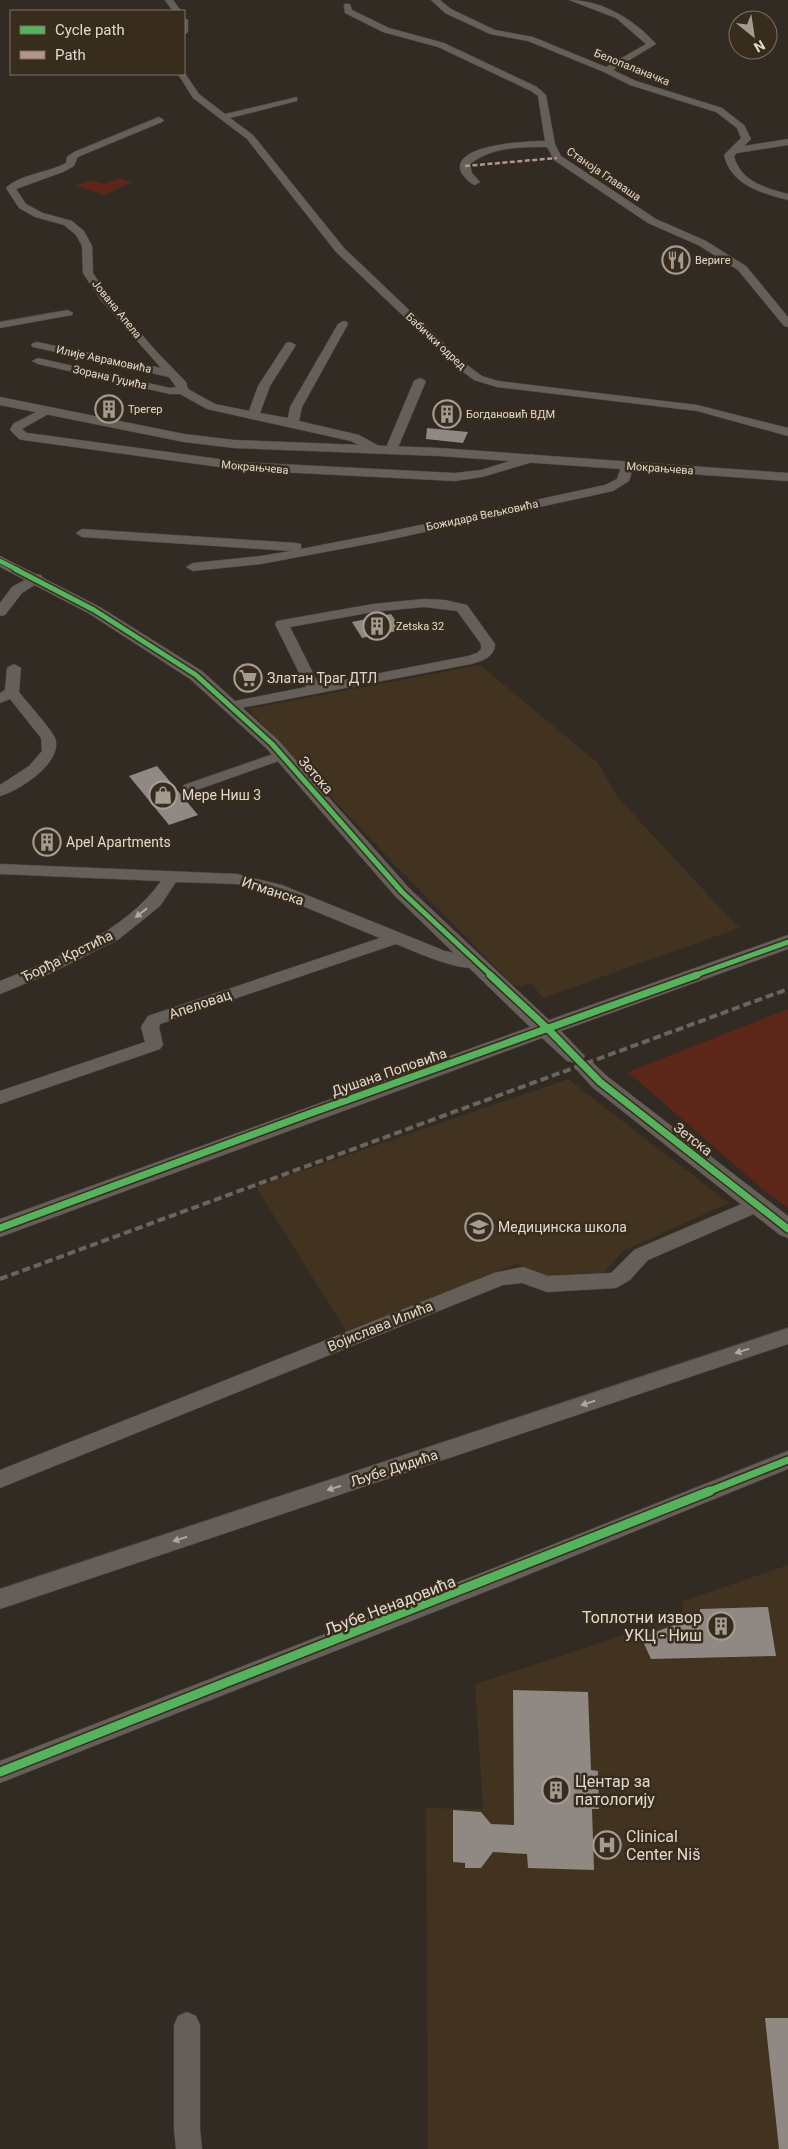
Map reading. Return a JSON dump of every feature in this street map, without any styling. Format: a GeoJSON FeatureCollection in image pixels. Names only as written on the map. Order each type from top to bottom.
{"type":"FeatureCollection","features":[{"type":"Feature","properties":{"kind":"street","name":"Белопаланачка"},"geometry":{"type":"LineString","coordinates":[[435,0],[448,11],[493,32],[530,39],[607,70],[633,83],[719,110],[744,129],[746,139],[729,155],[730,166],[737,175],[756,186],[788,197]]}},
{"type":"Feature","properties":{"kind":"street"},"geometry":{"type":"LineString","coordinates":[[573,0],[619,16],[652,44],[607,70]]}},
{"type":"Feature","properties":{"kind":"street","name":"Станоја Главаша"},"geometry":{"type":"LineString","coordinates":[[347,6],[348,11],[368,23],[399,34],[441,45],[534,88],[542,95],[550,144],[557,158],[652,221],[702,243],[742,268],[788,324]]}},
{"type":"Feature","properties":{"kind":"street","name":"Бабички одред"},"geometry":{"type":"LineString","coordinates":[[183,75],[196,96],[250,136],[340,250],[463,367],[478,378],[498,384],[697,408],[788,432]]}},
{"type":"Feature","properties":{"kind":"street"},"geometry":{"type":"LineString","coordinates":[[222,117],[294,100]]}},
{"type":"Feature","properties":{"kind":"street","name":"Јована Апела"},"geometry":{"type":"LineString","coordinates":[[159,120],[77,154],[72,157],[71,164],[64,169],[17,184],[11,188],[22,206],[39,215],[68,223],[80,234],[87,246],[88,273],[103,296],[171,374],[182,384],[182,390],[211,407],[293,422],[355,438],[384,450]]}},
{"type":"Feature","properties":{"kind":"street"},"geometry":{"type":"LineString","coordinates":[[736,150],[788,142]]}},
{"type":"Feature","properties":{"kind":"street"},"geometry":{"type":"LineString","coordinates":[[475,182],[465,170],[465,163],[475,155],[505,146],[550,144]]}},
{"type":"Feature","properties":{"kind":"street"},"geometry":{"type":"LineString","coordinates":[[0,325],[68,313]]}},
{"type":"Feature","properties":{"kind":"street"},"geometry":{"type":"LineString","coordinates":[[293,422],[296,407],[343,324]]}},
{"type":"Feature","properties":{"kind":"street","name":"Илије Аврамовића"},"geometry":{"type":"LineString","coordinates":[[38,345],[171,374]]}},
{"type":"Feature","properties":{"kind":"street"},"geometry":{"type":"LineString","coordinates":[[253,415],[264,386],[290,345]]}},
{"type":"Feature","properties":{"kind":"street","name":"Зорана Гуџића"},"geometry":{"type":"LineString","coordinates":[[38,360],[170,391],[182,390]]}},
{"type":"Feature","properties":{"kind":"street"},"geometry":{"type":"LineString","coordinates":[[384,450],[420,381]]}},
{"type":"Feature","properties":{"kind":"street","name":"Мокрањчева"},"geometry":{"type":"LineString","coordinates":[[0,401],[184,438],[234,444],[532,458],[788,476]]}},
{"type":"Feature","properties":{"kind":"street","name":"Мокрањчева"},"geometry":{"type":"LineString","coordinates":[[46,411],[17,427],[16,430],[19,434],[35,438],[241,466],[455,477],[482,473],[532,458]]}},
{"type":"Feature","properties":{"kind":"street","name":"Божидара Вељковића"},"geometry":{"type":"LineString","coordinates":[[193,567],[261,560],[609,488],[623,481],[628,465]]}},
{"type":"Feature","properties":{"kind":"street","name":"Божидара Вељковића"},"geometry":{"type":"LineString","coordinates":[[82,533],[324,548]]}},
{"type":"Feature","properties":{"kind":"street","name":"Зетска"},"geometry":{"type":"LineString","coordinates":[[0,561],[36,578],[94,610],[196,675],[282,755],[402,892],[547,1028],[600,1082],[788,1229]]}},
{"type":"Feature","properties":{"kind":"street"},"geometry":{"type":"LineString","coordinates":[[0,612],[17,590],[36,578]]}},
{"type":"Feature","properties":{"kind":"street"},"geometry":{"type":"LineString","coordinates":[[230,706],[314,690],[471,660],[482,656],[488,650],[488,644],[462,608],[440,604],[399,604],[282,624],[314,690]]}},
{"type":"Feature","properties":{"kind":"street"},"geometry":{"type":"LineString","coordinates":[[0,791],[18,782],[41,763],[49,751],[48,738],[6,695],[14,668]]}},
{"type":"Feature","properties":{"kind":"street"},"geometry":{"type":"LineString","coordinates":[[189,788],[282,755]]}},
{"type":"Feature","properties":{"kind":"street","name":"Игманска"},"geometry":{"type":"LineString","coordinates":[[0,869],[237,879],[276,889],[441,956],[476,963]]}},
{"type":"Feature","properties":{"kind":"street","name":"Ђорђа Крстића"},"geometry":{"type":"LineString","coordinates":[[0,988],[43,970],[113,935],[154,902],[172,876]]}},
{"type":"Feature","properties":{"kind":"street","name":"Апеловац"},"geometry":{"type":"LineString","coordinates":[[0,1098],[154,1045],[150,1027],[154,1020],[396,938]]}},
{"type":"Feature","properties":{"kind":"street","name":"Душана Поповића"},"geometry":{"type":"LineString","coordinates":[[0,1228],[302,1116],[788,942]]}},
{"type":"Feature","properties":{"kind":"street","name":"Војислава Илића"},"geometry":{"type":"LineString","coordinates":[[0,1479],[501,1278],[523,1275],[547,1284],[616,1280],[623,1275],[640,1255],[756,1204]]}},
{"type":"Feature","properties":{"kind":"street","name":"Љубе Дидића"},"geometry":{"type":"LineString","coordinates":[[0,1599],[788,1336]]}},
{"type":"Feature","properties":{"kind":"street","name":"Љубе Ненадовића"},"geometry":{"type":"LineString","coordinates":[[0,1772],[502,1576],[788,1460]]}},
{"type":"Feature","properties":{"kind":"street"},"geometry":{"type":"LineString","coordinates":[[187,2025],[187,2129],[189,2149]]}},
{"type":"Feature","properties":{"kind":"shaded area"},"geometry":{"type":"Polygon","coordinates":[[[119,178],[132,182],[104,195],[76,186],[91,180],[104,184],[119,178]]]}},
{"type":"Feature","properties":{"kind":"shaded area"},"geometry":{"type":"Polygon","coordinates":[[[480,665],[598,763],[619,799],[739,928],[543,998],[531,983],[520,987],[513,985],[395,865],[248,709],[480,665]]]}},
{"type":"Feature","properties":{"kind":"shaded area"},"geometry":{"type":"Polygon","coordinates":[[[788,1009],[788,1208],[761,1188],[628,1072],[788,1009]]]}},
{"type":"Feature","properties":{"kind":"shaded area","name":"Медицинска школа"},"geometry":{"type":"Polygon","coordinates":[[[568,1079],[729,1203],[623,1251],[601,1277],[545,1278],[517,1264],[433,1297],[424,1305],[407,1308],[346,1331],[256,1187],[568,1079]]]}},
{"type":"Feature","properties":{"kind":"shaded area","name":"Clinical Center Niš"},"geometry":{"type":"Polygon","coordinates":[[[788,1565],[788,2149],[428,2149],[426,1808],[483,1809],[475,1684],[589,1647],[682,1613],[683,1601],[788,1565]]]}},
{"type":"Feature","properties":{"kind":"building"},"geometry":{"type":"Polygon","coordinates":[[[427,428],[468,432],[463,443],[426,439],[427,428]]]}},
{"type":"Feature","properties":{"kind":"building","name":"Zetska 32"},"geometry":{"type":"Polygon","coordinates":[[[391,614],[402,630],[362,638],[352,622],[391,614]]]}},
{"type":"Feature","properties":{"kind":"building","name":"Мере Ниш 3"},"geometry":{"type":"Polygon","coordinates":[[[157,766],[198,815],[169,825],[129,776],[157,766]]]}},
{"type":"Feature","properties":{"kind":"building","name":"Топлотни извор УКЦ - Ниш"},"geometry":{"type":"Polygon","coordinates":[[[768,1607],[776,1656],[651,1659],[641,1637],[700,1616],[700,1609],[768,1607]]]}},
{"type":"Feature","properties":{"kind":"building","name":"Центар за патологију"},"geometry":{"type":"Polygon","coordinates":[[[513,1690],[588,1692],[591,1770],[598,1771],[599,1809],[592,1809],[594,1870],[528,1868],[527,1854],[493,1852],[481,1868],[465,1868],[465,1863],[453,1862],[453,1810],[481,1812],[491,1824],[514,1825],[513,1690]]]}},
{"type":"Feature","properties":{"kind":"building"},"geometry":{"type":"Polygon","coordinates":[[[765,2018],[788,2018],[788,2149],[779,2149],[765,2018]]]}},
{"type":"Feature","properties":{"kind":"railway"},"geometry":{"type":"LineString","coordinates":[[0,1279],[788,989]]}},
{"type":"Feature","properties":{"kind":"marked path"},"geometry":{"type":"LineString","coordinates":[[465,166],[557,158]]}},
{"type":"Feature","properties":{"kind":"cycle path"},"geometry":{"type":"LineString","coordinates":[[0,561],[94,610],[196,675],[272,744],[402,892],[547,1028],[600,1082],[788,1229]]}},
{"type":"Feature","properties":{"kind":"cycle path"},"geometry":{"type":"LineString","coordinates":[[0,1228],[311,1113],[788,942]]}},
{"type":"Feature","properties":{"kind":"cycle path"},"geometry":{"type":"LineString","coordinates":[[0,1772],[502,1575],[788,1460]]}},
{"type":"Feature","properties":{"kind":"place","name":"Вериге"},"geometry":{"type":"Point","coordinates":[676,260]}},
{"type":"Feature","properties":{"kind":"place","name":"Трегер"},"geometry":{"type":"Point","coordinates":[109,409]}},
{"type":"Feature","properties":{"kind":"place","name":"Богдановић ВДМ"},"geometry":{"type":"Point","coordinates":[447,414]}},
{"type":"Feature","properties":{"kind":"place","name":"Zetska 32"},"geometry":{"type":"Point","coordinates":[377,626]}},
{"type":"Feature","properties":{"kind":"place","name":"Златан Траг ДТЛ"},"geometry":{"type":"Point","coordinates":[248,678]}},
{"type":"Feature","properties":{"kind":"place","name":"Мере Ниш 3"},"geometry":{"type":"Point","coordinates":[163,795]}},
{"type":"Feature","properties":{"kind":"place","name":"Apel Apartments"},"geometry":{"type":"Point","coordinates":[47,842]}},
{"type":"Feature","properties":{"kind":"place","name":"Медицинска школа"},"geometry":{"type":"Point","coordinates":[479,1227]}},
{"type":"Feature","properties":{"kind":"place","name":"Топлотни извор УКЦ - Ниш"},"geometry":{"type":"Point","coordinates":[721,1626]}},
{"type":"Feature","properties":{"kind":"place","name":"Центар за патологију"},"geometry":{"type":"Point","coordinates":[556,1790]}},
{"type":"Feature","properties":{"kind":"place","name":"Clinical Center Niš"},"geometry":{"type":"Point","coordinates":[607,1845]}}]}
